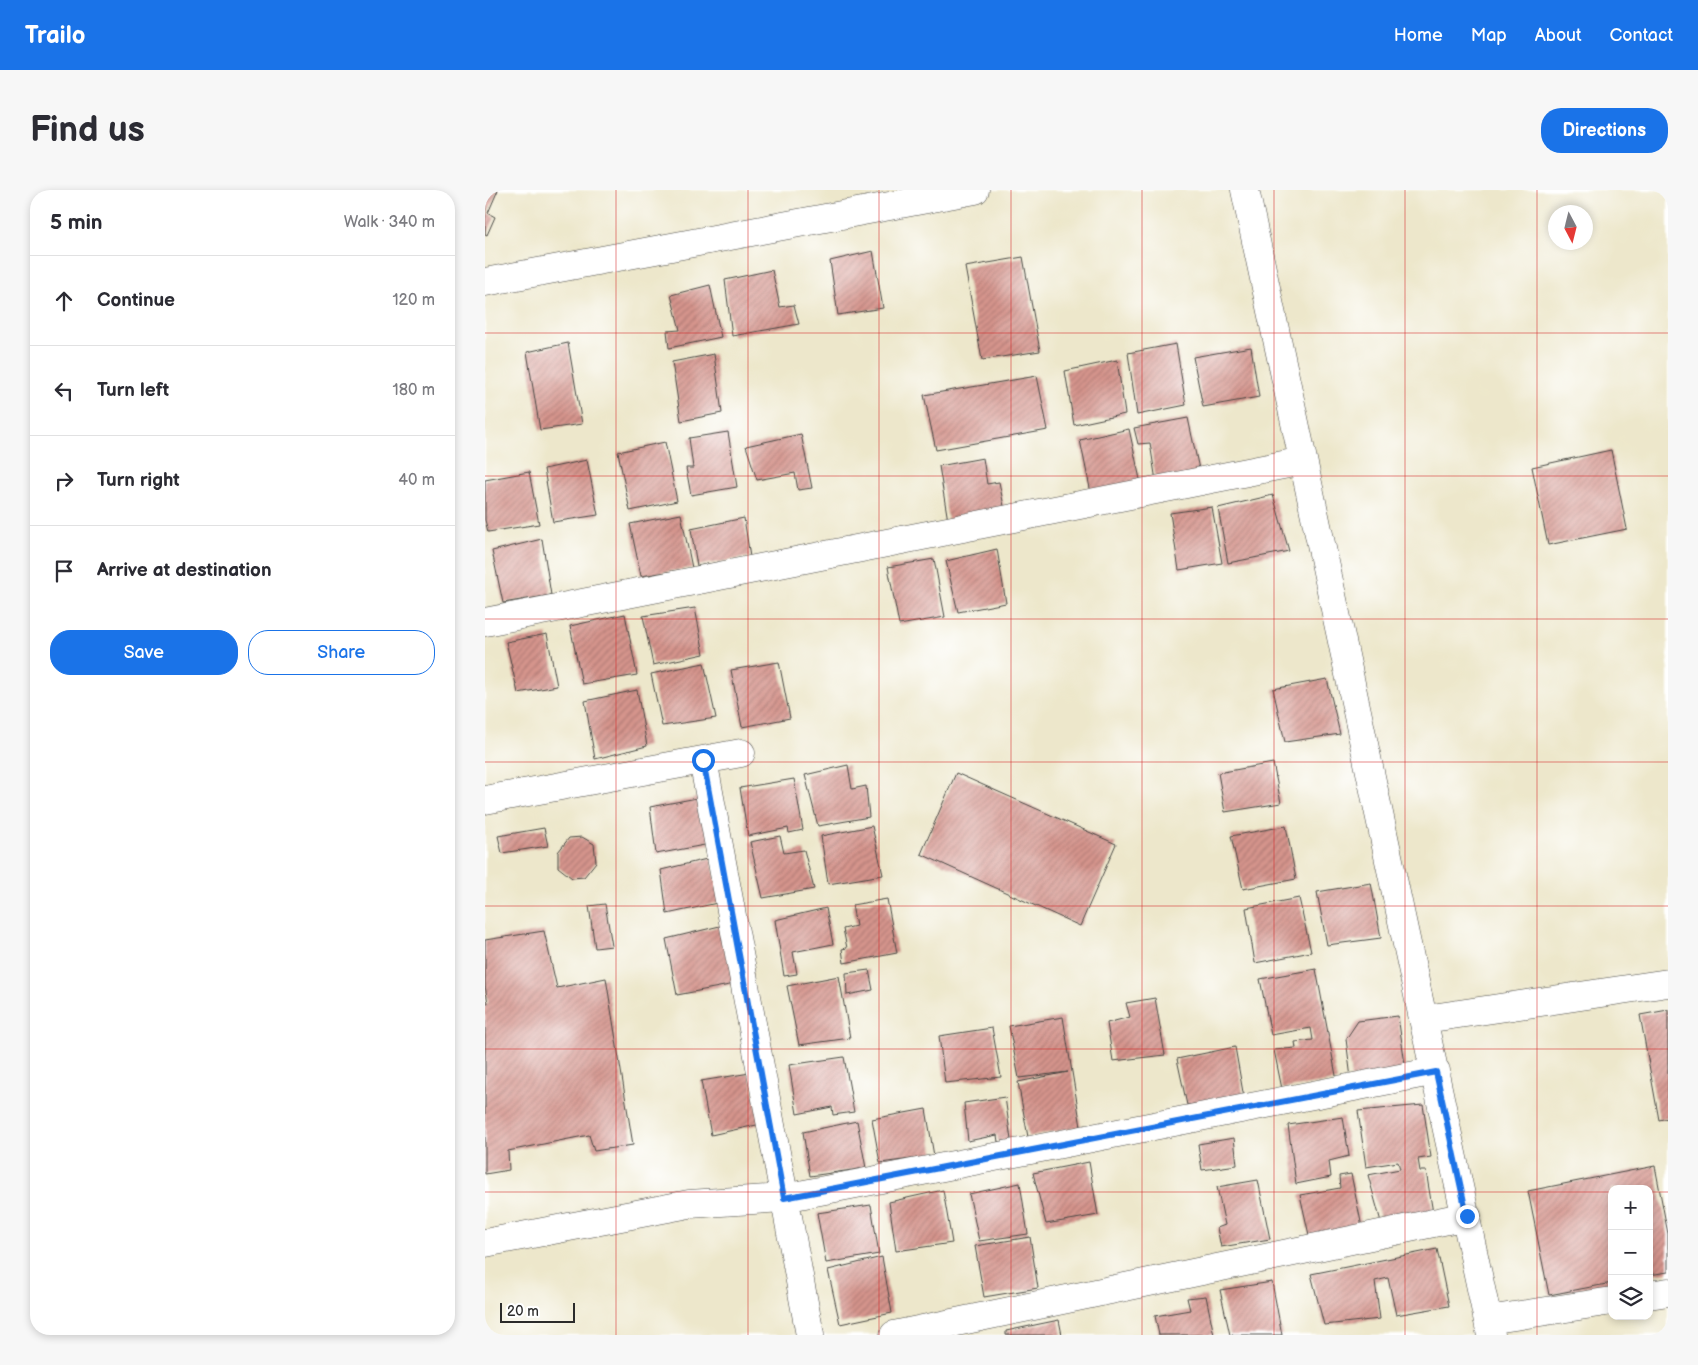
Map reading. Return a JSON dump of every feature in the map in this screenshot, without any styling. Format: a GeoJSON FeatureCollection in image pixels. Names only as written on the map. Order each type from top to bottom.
{"type":"FeatureCollection","features":[{"type":"Feature","properties":{"kind":"street"},"geometry":{"type":"LineString","coordinates":[[485,282],[975,190]]}},
{"type":"Feature","properties":{"kind":"street"},"geometry":{"type":"LineString","coordinates":[[1245,190],[1490,1328],[1608,1302]]}},
{"type":"Feature","properties":{"kind":"street"},"geometry":{"type":"LineString","coordinates":[[485,622],[1303,461]]}},
{"type":"Feature","properties":{"kind":"street"},"geometry":{"type":"LineString","coordinates":[[485,800],[741,753]]}},
{"type":"Feature","properties":{"kind":"street"},"geometry":{"type":"LineString","coordinates":[[703,760],[810,1335]]}},
{"type":"Feature","properties":{"kind":"street"},"geometry":{"type":"LineString","coordinates":[[1425,1019],[1668,983]]}},
{"type":"Feature","properties":{"kind":"street"},"geometry":{"type":"LineString","coordinates":[[485,1243],[689,1204],[784,1198],[1436,1072]]}},
{"type":"Feature","properties":{"kind":"street"},"geometry":{"type":"LineString","coordinates":[[894,1335],[1467,1216]]}},
{"type":"Feature","properties":{"kind":"street"},"geometry":{"type":"LineString","coordinates":[[1653,1294],[1668,1292]]}},
{"type":"Feature","properties":{"kind":"building"},"geometry":{"type":"Polygon","coordinates":[[[485,190],[498,190],[488,213],[495,217],[487,235],[485,234],[485,190]]]}},
{"type":"Feature","properties":{"kind":"building"},"geometry":{"type":"Polygon","coordinates":[[[873,251],[883,308],[838,315],[830,261],[873,251]]]}},
{"type":"Feature","properties":{"kind":"building"},"geometry":{"type":"Polygon","coordinates":[[[1023,257],[1040,351],[982,360],[965,267],[1023,257]]]}},
{"type":"Feature","properties":{"kind":"building"},"geometry":{"type":"Polygon","coordinates":[[[772,270],[780,307],[794,305],[799,324],[732,336],[725,280],[772,270]]]}},
{"type":"Feature","properties":{"kind":"building"},"geometry":{"type":"Polygon","coordinates":[[[710,285],[721,337],[669,348],[667,331],[680,330],[671,295],[710,285]]]}},
{"type":"Feature","properties":{"kind":"building"},"geometry":{"type":"Polygon","coordinates":[[[568,343],[582,424],[540,430],[527,352],[568,343]]]}},
{"type":"Feature","properties":{"kind":"building"},"geometry":{"type":"Polygon","coordinates":[[[1176,344],[1186,405],[1137,415],[1128,353],[1176,344]]]}},
{"type":"Feature","properties":{"kind":"building"},"geometry":{"type":"Polygon","coordinates":[[[1251,347],[1259,397],[1203,407],[1193,357],[1251,347]]]}},
{"type":"Feature","properties":{"kind":"building"},"geometry":{"type":"Polygon","coordinates":[[[714,354],[722,413],[681,421],[672,362],[714,354]]]}},
{"type":"Feature","properties":{"kind":"building"},"geometry":{"type":"Polygon","coordinates":[[[1117,360],[1125,414],[1074,425],[1065,371],[1117,360]]]}},
{"type":"Feature","properties":{"kind":"building"},"geometry":{"type":"Polygon","coordinates":[[[1037,376],[1048,430],[936,450],[924,395],[1037,376]]]}},
{"type":"Feature","properties":{"kind":"building"},"geometry":{"type":"Polygon","coordinates":[[[1188,418],[1200,474],[1156,481],[1150,443],[1138,444],[1134,428],[1188,418]]]}},
{"type":"Feature","properties":{"kind":"building"},"geometry":{"type":"Polygon","coordinates":[[[1129,429],[1141,484],[1091,493],[1080,440],[1129,429]]]}},
{"type":"Feature","properties":{"kind":"building"},"geometry":{"type":"Polygon","coordinates":[[[728,432],[737,487],[691,495],[686,468],[693,468],[689,438],[728,432]]]}},
{"type":"Feature","properties":{"kind":"building"},"geometry":{"type":"Polygon","coordinates":[[[801,434],[812,488],[798,490],[795,473],[757,480],[746,446],[801,434]]]}},
{"type":"Feature","properties":{"kind":"building"},"geometry":{"type":"Polygon","coordinates":[[[665,442],[677,501],[630,511],[618,452],[665,442]]]}},
{"type":"Feature","properties":{"kind":"building"},"geometry":{"type":"Polygon","coordinates":[[[1611,450],[1627,529],[1548,545],[1532,467],[1611,450]]]}},
{"type":"Feature","properties":{"kind":"building"},"geometry":{"type":"Polygon","coordinates":[[[983,458],[987,484],[999,482],[1005,511],[948,521],[939,466],[983,458]]]}},
{"type":"Feature","properties":{"kind":"building"},"geometry":{"type":"Polygon","coordinates":[[[587,460],[598,515],[553,522],[544,469],[587,460]]]}},
{"type":"Feature","properties":{"kind":"building"},"geometry":{"type":"Polygon","coordinates":[[[529,472],[539,524],[488,532],[485,520],[485,480],[529,472]]]}},
{"type":"Feature","properties":{"kind":"building"},"geometry":{"type":"Polygon","coordinates":[[[1273,495],[1289,551],[1228,563],[1218,508],[1273,495]]]}},
{"type":"Feature","properties":{"kind":"building"},"geometry":{"type":"Polygon","coordinates":[[[1212,507],[1222,563],[1179,570],[1170,513],[1212,507]]]}},
{"type":"Feature","properties":{"kind":"building"},"geometry":{"type":"Polygon","coordinates":[[[681,514],[692,568],[641,576],[630,524],[681,514]]]}},
{"type":"Feature","properties":{"kind":"building"},"geometry":{"type":"Polygon","coordinates":[[[744,518],[750,557],[697,566],[691,529],[744,518]]]}},
{"type":"Feature","properties":{"kind":"building"},"geometry":{"type":"Polygon","coordinates":[[[542,539],[551,595],[503,603],[492,551],[542,539]]]}},
{"type":"Feature","properties":{"kind":"building"},"geometry":{"type":"Polygon","coordinates":[[[997,549],[1006,603],[958,612],[946,561],[997,549]]]}},
{"type":"Feature","properties":{"kind":"building"},"geometry":{"type":"Polygon","coordinates":[[[934,559],[945,617],[899,625],[888,567],[934,559]]]}},
{"type":"Feature","properties":{"kind":"building"},"geometry":{"type":"Polygon","coordinates":[[[695,608],[704,654],[653,665],[643,616],[695,608]]]}},
{"type":"Feature","properties":{"kind":"building"},"geometry":{"type":"Polygon","coordinates":[[[625,614],[637,675],[582,684],[570,626],[625,614]]]}},
{"type":"Feature","properties":{"kind":"building"},"geometry":{"type":"Polygon","coordinates":[[[547,634],[557,686],[518,693],[506,642],[547,634]]]}},
{"type":"Feature","properties":{"kind":"building"},"geometry":{"type":"Polygon","coordinates":[[[779,662],[790,718],[742,727],[731,670],[779,662]]]}},
{"type":"Feature","properties":{"kind":"building"},"geometry":{"type":"Polygon","coordinates":[[[704,663],[716,718],[662,726],[651,674],[704,663]]]}},
{"type":"Feature","properties":{"kind":"building"},"geometry":{"type":"Polygon","coordinates":[[[1327,679],[1340,734],[1285,742],[1273,689],[1327,679]]]}},
{"type":"Feature","properties":{"kind":"building"},"geometry":{"type":"Polygon","coordinates":[[[637,690],[647,746],[595,759],[585,701],[637,690]]]}},
{"type":"Feature","properties":{"kind":"building"},"geometry":{"type":"Polygon","coordinates":[[[1273,763],[1281,803],[1225,812],[1218,773],[1273,763]]]}},
{"type":"Feature","properties":{"kind":"building"},"geometry":{"type":"Polygon","coordinates":[[[848,765],[852,789],[866,786],[869,817],[818,826],[805,775],[848,765]]]}},
{"type":"Feature","properties":{"kind":"building"},"geometry":{"type":"Polygon","coordinates":[[[956,773],[1116,844],[1080,926],[921,854],[956,773]]]}},
{"type":"Feature","properties":{"kind":"building"},"geometry":{"type":"Polygon","coordinates":[[[794,779],[803,830],[789,833],[788,828],[748,836],[740,788],[794,779]]]}},
{"type":"Feature","properties":{"kind":"building"},"geometry":{"type":"Polygon","coordinates":[[[702,797],[710,844],[656,854],[650,807],[702,797]]]}},
{"type":"Feature","properties":{"kind":"building"},"geometry":{"type":"Polygon","coordinates":[[[872,826],[883,875],[828,884],[821,836],[872,826]]]}},
{"type":"Feature","properties":{"kind":"building"},"geometry":{"type":"Polygon","coordinates":[[[1286,826],[1296,879],[1243,889],[1231,836],[1286,826]]]}},
{"type":"Feature","properties":{"kind":"building"},"geometry":{"type":"Polygon","coordinates":[[[544,828],[548,846],[502,853],[498,836],[544,828]]]}},
{"type":"Feature","properties":{"kind":"building"},"geometry":{"type":"Polygon","coordinates":[[[780,836],[784,853],[804,850],[814,889],[763,898],[750,842],[780,836]]]}},
{"type":"Feature","properties":{"kind":"building"},"geometry":{"type":"Polygon","coordinates":[[[582,837],[594,844],[596,862],[584,877],[572,878],[558,867],[558,852],[569,838],[582,837]]]}},
{"type":"Feature","properties":{"kind":"building"},"geometry":{"type":"Polygon","coordinates":[[[711,858],[722,902],[667,914],[661,870],[711,858]]]}},
{"type":"Feature","properties":{"kind":"building"},"geometry":{"type":"Polygon","coordinates":[[[1371,883],[1381,938],[1327,945],[1317,892],[1371,883]]]}},
{"type":"Feature","properties":{"kind":"building"},"geometry":{"type":"Polygon","coordinates":[[[1299,898],[1311,952],[1255,963],[1246,908],[1299,898]]]}},
{"type":"Feature","properties":{"kind":"building"},"geometry":{"type":"Polygon","coordinates":[[[887,899],[897,953],[844,963],[842,949],[847,948],[843,929],[856,926],[852,905],[887,899]]]}},
{"type":"Feature","properties":{"kind":"building"},"geometry":{"type":"Polygon","coordinates":[[[605,904],[612,946],[595,948],[589,906],[605,904]]]}},
{"type":"Feature","properties":{"kind":"building"},"geometry":{"type":"Polygon","coordinates":[[[826,908],[833,944],[793,952],[797,974],[784,976],[775,920],[826,908]]]}},
{"type":"Feature","properties":{"kind":"building"},"geometry":{"type":"Polygon","coordinates":[[[728,924],[740,983],[677,995],[666,939],[728,924]]]}},
{"type":"Feature","properties":{"kind":"building"},"geometry":{"type":"Polygon","coordinates":[[[544,931],[557,988],[606,978],[633,1145],[594,1151],[589,1135],[508,1151],[509,1170],[485,1174],[485,1003],[488,1003],[485,986],[485,940],[544,931]]]}},
{"type":"Feature","properties":{"kind":"building"},"geometry":{"type":"Polygon","coordinates":[[[1316,969],[1337,1081],[1282,1089],[1274,1050],[1296,1048],[1295,1042],[1313,1040],[1311,1028],[1271,1035],[1260,979],[1316,969]]]}},
{"type":"Feature","properties":{"kind":"building"},"geometry":{"type":"Polygon","coordinates":[[[869,970],[873,990],[847,995],[846,973],[869,970]]]}},
{"type":"Feature","properties":{"kind":"building"},"geometry":{"type":"Polygon","coordinates":[[[839,976],[850,1038],[799,1045],[787,986],[839,976]]]}},
{"type":"Feature","properties":{"kind":"building"},"geometry":{"type":"Polygon","coordinates":[[[1155,998],[1165,1055],[1113,1061],[1107,1023],[1130,1017],[1126,1003],[1155,998]]]}},
{"type":"Feature","properties":{"kind":"building"},"geometry":{"type":"Polygon","coordinates":[[[1668,1010],[1668,1118],[1659,1120],[1640,1015],[1668,1010]]]}},
{"type":"Feature","properties":{"kind":"building"},"geometry":{"type":"Polygon","coordinates":[[[1398,1016],[1406,1071],[1351,1078],[1346,1039],[1358,1021],[1398,1016]]]}},
{"type":"Feature","properties":{"kind":"building"},"geometry":{"type":"Polygon","coordinates":[[[1063,1017],[1081,1127],[1028,1137],[1018,1082],[1068,1072],[1019,1078],[1009,1026],[1063,1017]]]}},
{"type":"Feature","properties":{"kind":"building"},"geometry":{"type":"Polygon","coordinates":[[[992,1028],[1001,1077],[945,1083],[939,1036],[992,1028]]]}},
{"type":"Feature","properties":{"kind":"building"},"geometry":{"type":"Polygon","coordinates":[[[1235,1047],[1244,1098],[1187,1105],[1177,1059],[1235,1047]]]}},
{"type":"Feature","properties":{"kind":"building"},"geometry":{"type":"Polygon","coordinates":[[[844,1057],[854,1112],[833,1115],[832,1107],[797,1114],[789,1065],[844,1057]]]}},
{"type":"Feature","properties":{"kind":"building"},"geometry":{"type":"Polygon","coordinates":[[[750,1073],[761,1124],[711,1135],[701,1081],[750,1073]]]}},
{"type":"Feature","properties":{"kind":"building"},"geometry":{"type":"Polygon","coordinates":[[[1005,1097],[1011,1140],[998,1142],[997,1135],[968,1141],[964,1103],[1005,1097]]]}},
{"type":"Feature","properties":{"kind":"building"},"geometry":{"type":"Polygon","coordinates":[[[1423,1105],[1431,1157],[1418,1159],[1420,1171],[1426,1171],[1433,1213],[1381,1222],[1368,1175],[1400,1169],[1398,1162],[1366,1167],[1358,1111],[1423,1105]]]}},
{"type":"Feature","properties":{"kind":"building"},"geometry":{"type":"Polygon","coordinates":[[[926,1109],[934,1156],[880,1163],[872,1119],[926,1109]]]}},
{"type":"Feature","properties":{"kind":"building"},"geometry":{"type":"Polygon","coordinates":[[[1343,1117],[1349,1156],[1329,1161],[1331,1177],[1296,1184],[1288,1125],[1343,1117]]]}},
{"type":"Feature","properties":{"kind":"building"},"geometry":{"type":"Polygon","coordinates":[[[857,1121],[866,1168],[810,1176],[803,1132],[857,1121]]]}},
{"type":"Feature","properties":{"kind":"building"},"geometry":{"type":"Polygon","coordinates":[[[1234,1138],[1237,1165],[1202,1170],[1198,1144],[1234,1138]]]}},
{"type":"Feature","properties":{"kind":"building"},"geometry":{"type":"Polygon","coordinates":[[[1089,1162],[1098,1215],[1046,1224],[1033,1173],[1089,1162]]]}},
{"type":"Feature","properties":{"kind":"building"},"geometry":{"type":"Polygon","coordinates":[[[1655,1166],[1668,1234],[1668,1272],[1653,1274],[1653,1185],[1608,1185],[1608,1284],[1549,1295],[1528,1191],[1655,1166]]]}},
{"type":"Feature","properties":{"kind":"building"},"geometry":{"type":"Polygon","coordinates":[[[1351,1174],[1362,1227],[1309,1235],[1300,1195],[1340,1188],[1339,1176],[1351,1174]]]}},
{"type":"Feature","properties":{"kind":"building"},"geometry":{"type":"Polygon","coordinates":[[[1258,1180],[1270,1239],[1221,1247],[1217,1228],[1225,1225],[1217,1187],[1258,1180]]]}},
{"type":"Feature","properties":{"kind":"building"},"geometry":{"type":"Polygon","coordinates":[[[1020,1183],[1028,1234],[979,1241],[969,1194],[1020,1183]]]}},
{"type":"Feature","properties":{"kind":"building"},"geometry":{"type":"Polygon","coordinates":[[[943,1190],[952,1243],[896,1251],[889,1202],[943,1190]]]}},
{"type":"Feature","properties":{"kind":"building"},"geometry":{"type":"Polygon","coordinates":[[[871,1205],[879,1254],[826,1263],[817,1213],[871,1205]]]}},
{"type":"Feature","properties":{"kind":"building"},"geometry":{"type":"Polygon","coordinates":[[[1030,1237],[1038,1288],[984,1297],[975,1246],[1030,1237]]]}},
{"type":"Feature","properties":{"kind":"building"},"geometry":{"type":"Polygon","coordinates":[[[1437,1249],[1449,1306],[1396,1315],[1388,1278],[1375,1281],[1380,1319],[1324,1325],[1311,1274],[1437,1249]]]}},
{"type":"Feature","properties":{"kind":"building"},"geometry":{"type":"Polygon","coordinates":[[[882,1257],[892,1313],[840,1324],[828,1270],[882,1257]]]}},
{"type":"Feature","properties":{"kind":"building"},"geometry":{"type":"Polygon","coordinates":[[[1272,1282],[1282,1335],[1230,1335],[1220,1290],[1272,1282]]]}},
{"type":"Feature","properties":{"kind":"building"},"geometry":{"type":"Polygon","coordinates":[[[1206,1296],[1214,1335],[1159,1335],[1155,1316],[1190,1310],[1187,1298],[1206,1296]]]}},
{"type":"Feature","properties":{"kind":"building"},"geometry":{"type":"Polygon","coordinates":[[[1059,1320],[1062,1335],[1006,1335],[1006,1331],[1059,1320]]]}},
{"type":"Feature","properties":{"kind":"route"},"geometry":{"type":"LineString","coordinates":[[703,760],[784,1198],[1436,1072],[1467,1216]]}}]}
